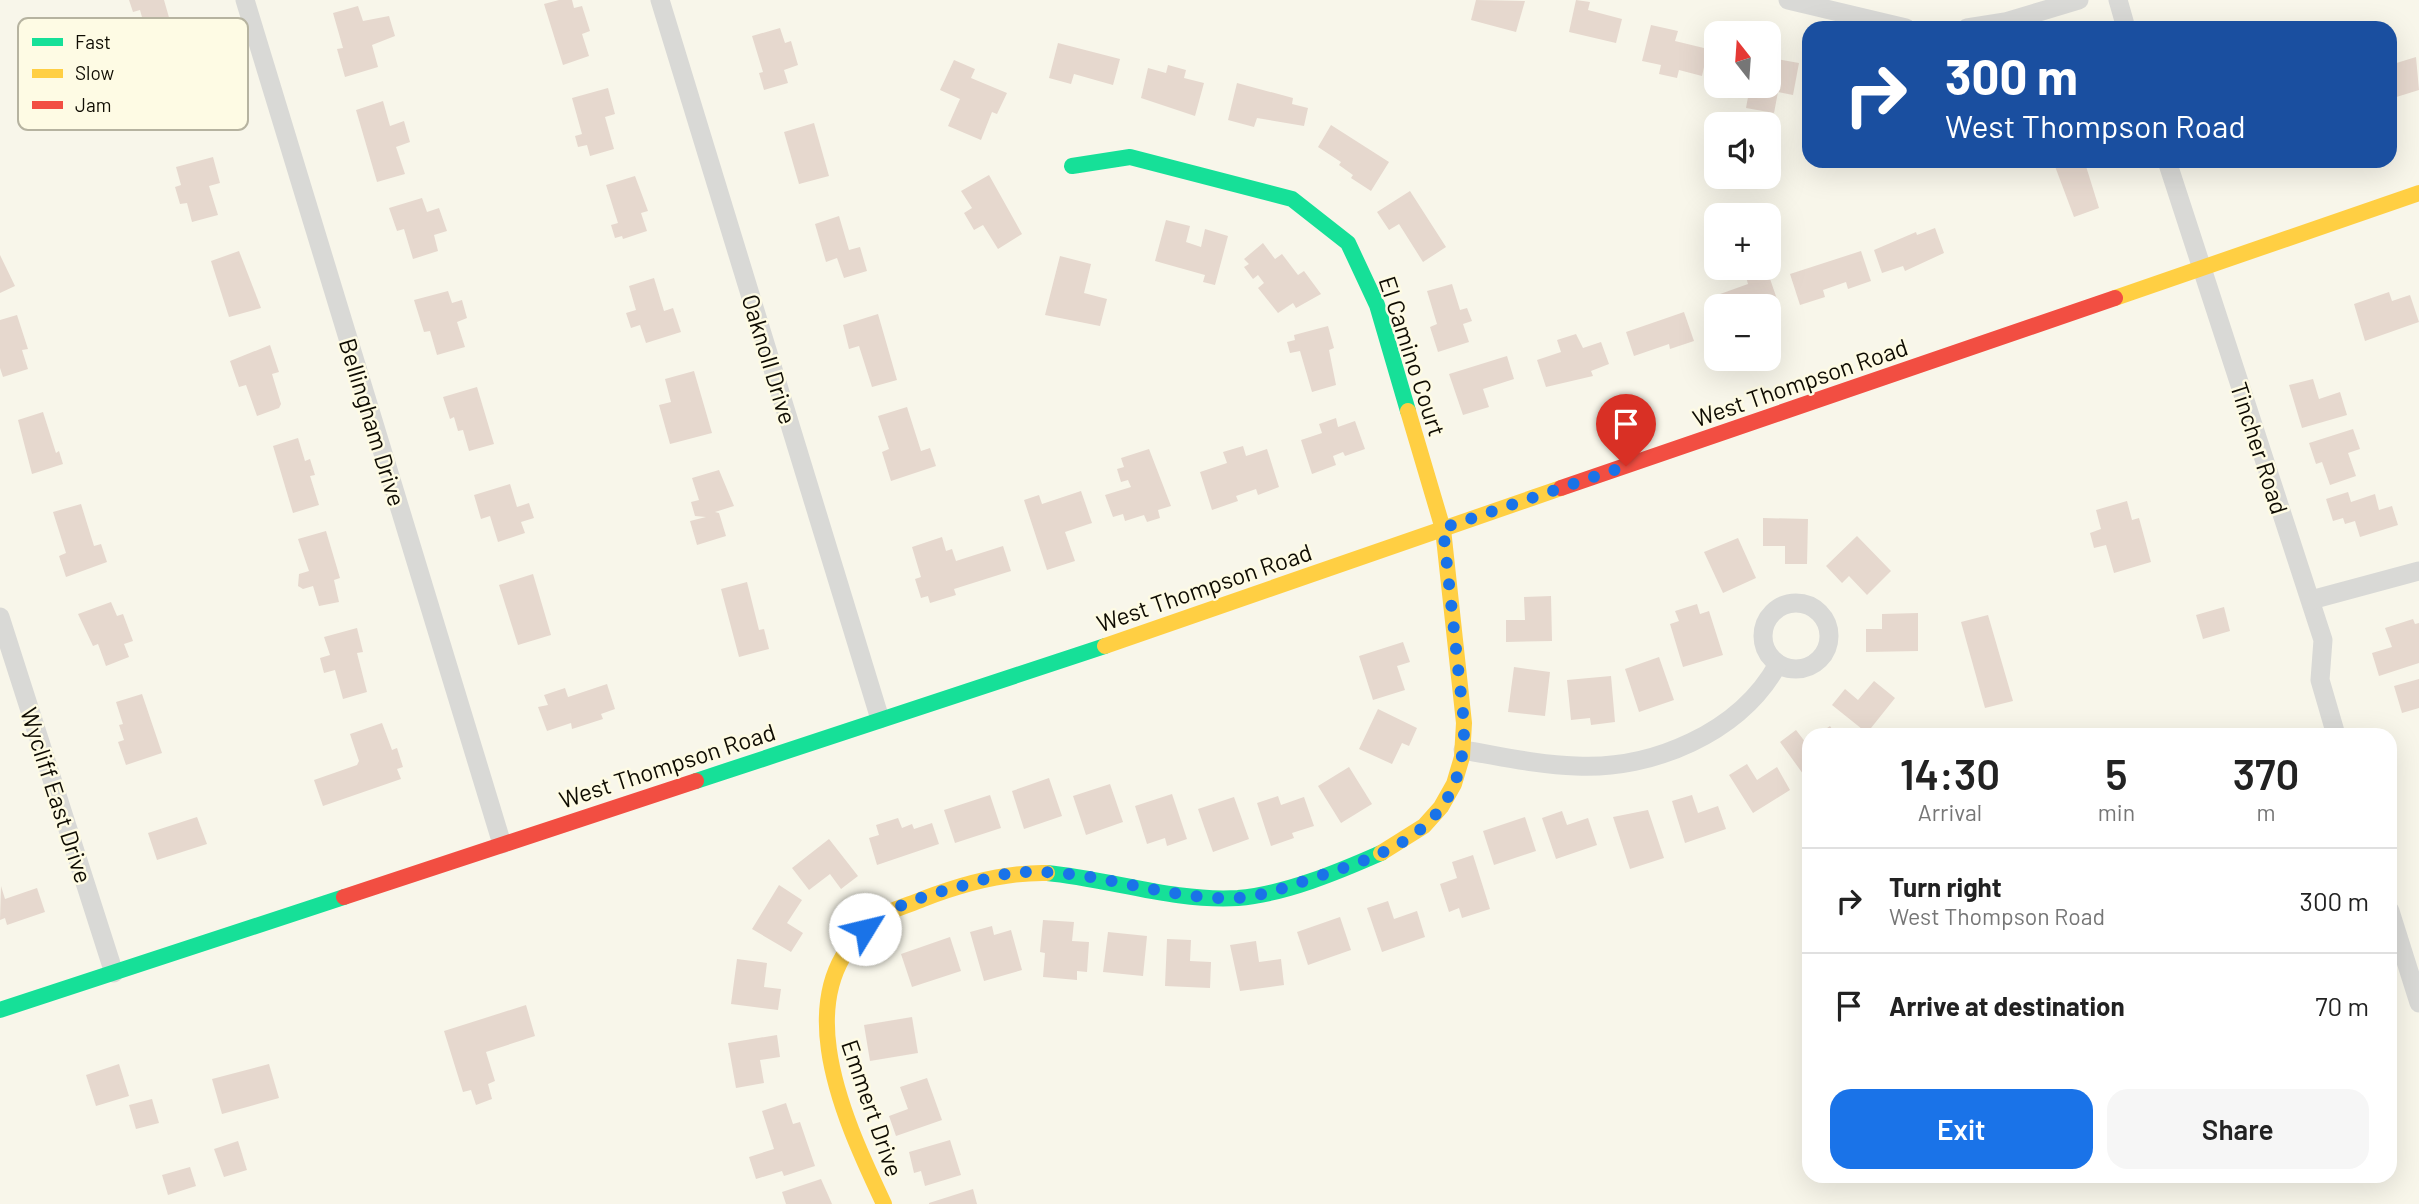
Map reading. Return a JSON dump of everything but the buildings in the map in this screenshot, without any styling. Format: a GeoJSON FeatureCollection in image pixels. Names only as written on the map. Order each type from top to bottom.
{"type":"FeatureCollection","features":[{"type":"Feature","properties":{"kind":"main road","name":"El Camino Court"},"geometry":{"type":"LineString","coordinates":[[1072,166],[1130,157],[1292,199],[1348,243],[1377,305],[1443,528]]}},
{"type":"Feature","properties":{"kind":"main road","name":"West Thompson Road"},"geometry":{"type":"LineString","coordinates":[[0,1010],[1063,660],[2419,194]]}},
{"type":"Feature","properties":{"kind":"main road","name":"Emmert Drive"},"geometry":{"type":"LineString","coordinates":[[884,1204],[858,1147],[828,1062],[824,1035],[825,1004],[832,977],[847,950],[878,917],[910,900],[1010,873],[1049,873],[1212,897],[1248,897],[1374,858],[1413,836],[1436,814],[1450,791],[1463,750],[1464,723],[1443,528]]}},
{"type":"Feature","properties":{"kind":"street","name":"Bellingham Drive"},"geometry":{"type":"LineString","coordinates":[[245,0],[502,844]]}},
{"type":"Feature","properties":{"kind":"street","name":"Oaknoll Drive"},"geometry":{"type":"LineString","coordinates":[[660,0],[880,719]]}},
{"type":"Feature","properties":{"kind":"street"},"geometry":{"type":"LineString","coordinates":[[1788,0],[1876,21]]}},
{"type":"Feature","properties":{"kind":"street"},"geometry":{"type":"LineString","coordinates":[[2008,21],[2079,0]]}},
{"type":"Feature","properties":{"kind":"street"},"geometry":{"type":"LineString","coordinates":[[2118,0],[2124,21]]}},
{"type":"Feature","properties":{"kind":"street","name":"Tincher Road"},"geometry":{"type":"LineString","coordinates":[[2169,168],[2200,269],[2311,600],[2324,646],[2319,680],[2334,728]]}},
{"type":"Feature","properties":{"kind":"street"},"geometry":{"type":"LineString","coordinates":[[2311,600],[2419,571]]}},
{"type":"Feature","properties":{"kind":"street","name":"Wycliff East Drive"},"geometry":{"type":"LineString","coordinates":[[0,617],[114,973]]}},
{"type":"Feature","properties":{"kind":"street"},"geometry":{"type":"LineString","coordinates":[[1463,750],[1574,766],[1646,759],[1672,751],[1727,720],[1761,690],[1778,664]]}},
{"type":"Feature","properties":{"kind":"street"},"geometry":{"type":"LineString","coordinates":[[2397,933],[2419,1003]]}},
{"type":"Feature","properties":{"kind":"traffic: fast"},"geometry":{"type":"LineString","coordinates":[[1072,166],[1130,157],[1292,199],[1348,243],[1377,305],[1408,411]]}},
{"type":"Feature","properties":{"kind":"traffic: fast"},"geometry":{"type":"LineString","coordinates":[[696,781],[1105,646]]}},
{"type":"Feature","properties":{"kind":"traffic: fast"},"geometry":{"type":"LineString","coordinates":[[1047,873],[1190,897],[1238,898],[1293,887],[1381,853]]}},
{"type":"Feature","properties":{"kind":"traffic: fast"},"geometry":{"type":"LineString","coordinates":[[0,1010],[344,897]]}},
{"type":"Feature","properties":{"kind":"traffic: slow"},"geometry":{"type":"LineString","coordinates":[[2115,298],[2419,193]]}},
{"type":"Feature","properties":{"kind":"traffic: slow"},"geometry":{"type":"LineString","coordinates":[[1381,853],[1424,826],[1441,807],[1454,784],[1462,757],[1464,723],[1443,529],[1408,411]]}},
{"type":"Feature","properties":{"kind":"traffic: slow"},"geometry":{"type":"LineString","coordinates":[[1105,646],[1561,488]]}},
{"type":"Feature","properties":{"kind":"traffic: slow"},"geometry":{"type":"LineString","coordinates":[[884,1204],[852,1131],[838,1091],[829,1050],[827,1011],[835,974],[854,941],[892,911],[984,880],[1047,873]]}},
{"type":"Feature","properties":{"kind":"traffic: jam"},"geometry":{"type":"LineString","coordinates":[[1561,488],[2115,298]]}},
{"type":"Feature","properties":{"kind":"traffic: jam"},"geometry":{"type":"LineString","coordinates":[[344,897],[696,781]]}},
{"type":"Feature","properties":{"kind":"route"},"geometry":{"type":"LineString","coordinates":[[865,929],[878,917],[910,900],[1010,873],[1049,873],[1212,897],[1248,897],[1374,858],[1402,844],[1424,827],[1444,802],[1454,782],[1463,750],[1464,723],[1443,528],[1626,466]]}}]}
